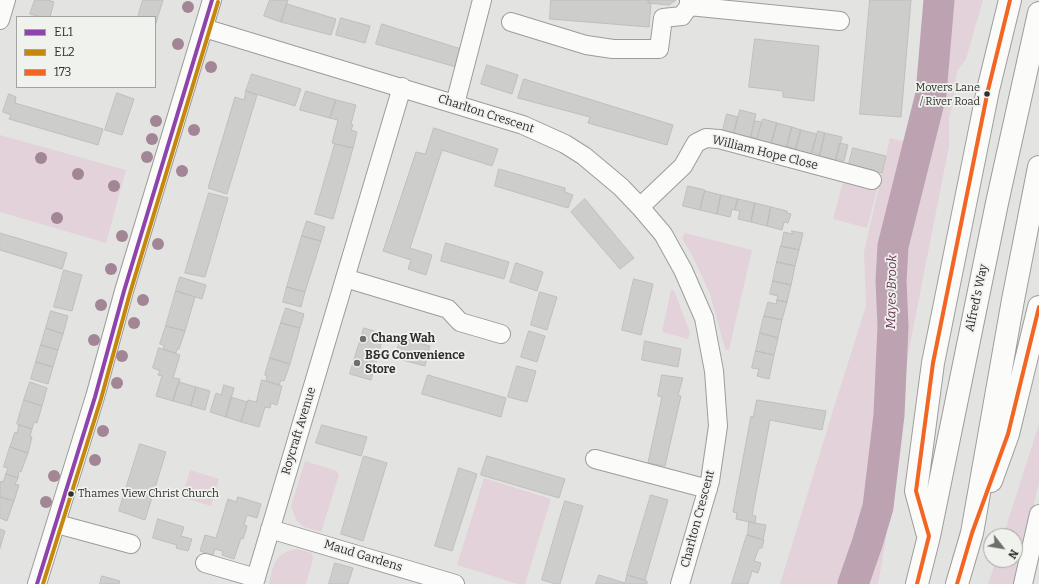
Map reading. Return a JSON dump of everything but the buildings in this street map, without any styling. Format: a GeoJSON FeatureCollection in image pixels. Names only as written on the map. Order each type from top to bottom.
{"type":"FeatureCollection","features":[{"type":"Feature","properties":{"kind":"highway"},"geometry":{"type":"LineString","coordinates":[[929,536],[916,491],[933,363],[988,90],[1010,0]]}},
{"type":"Feature","properties":{"kind":"highway","name":"Alfred's Way"},"geometry":{"type":"LineString","coordinates":[[917,584],[929,536],[997,203],[1039,13]]}},
{"type":"Feature","properties":{"kind":"highway"},"geometry":{"type":"LineString","coordinates":[[972,533],[1012,300],[1039,167]]}},
{"type":"Feature","properties":{"kind":"highway"},"geometry":{"type":"LineString","coordinates":[[957,584],[972,533],[1008,434],[1039,307]]}},
{"type":"Feature","properties":{"kind":"street"},"geometry":{"type":"LineString","coordinates":[[0,20],[6,0]]}},
{"type":"Feature","properties":{"kind":"street"},"geometry":{"type":"LineString","coordinates":[[37,584],[57,524],[95,397],[124,291],[212,0]]}},
{"type":"Feature","properties":{"kind":"street"},"geometry":{"type":"LineString","coordinates":[[454,104],[482,0]]}},
{"type":"Feature","properties":{"kind":"street"},"geometry":{"type":"LineString","coordinates":[[511,22],[586,45],[613,49],[659,49],[663,18],[682,16],[689,3],[840,21]]}},
{"type":"Feature","properties":{"kind":"street","name":"Charlton Crescent"},"geometry":{"type":"LineString","coordinates":[[204,28],[523,124],[565,144],[584,156],[621,187],[640,207],[663,234],[683,270],[704,318],[714,372],[718,426],[710,481],[680,584]]}},
{"type":"Feature","properties":{"kind":"street","name":"Roycraft Avenue"},"geometry":{"type":"LineString","coordinates":[[255,581],[402,88]]}},
{"type":"Feature","properties":{"kind":"street","name":"William Hope Close"},"geometry":{"type":"LineString","coordinates":[[640,207],[683,166],[696,143],[706,138],[719,139],[872,180]]}},
{"type":"Feature","properties":{"kind":"street"},"geometry":{"type":"LineString","coordinates":[[345,278],[448,309],[460,322],[501,334]]}},
{"type":"Feature","properties":{"kind":"street"},"geometry":{"type":"LineString","coordinates":[[595,459],[708,489]]}},
{"type":"Feature","properties":{"kind":"street"},"geometry":{"type":"LineString","coordinates":[[1023,584],[1039,514]]}},
{"type":"Feature","properties":{"kind":"street"},"geometry":{"type":"LineString","coordinates":[[57,524],[131,544]]}},
{"type":"Feature","properties":{"kind":"street","name":"Maud Gardens"},"geometry":{"type":"LineString","coordinates":[[270,529],[455,584]]}},
{"type":"Feature","properties":{"kind":"street"},"geometry":{"type":"LineString","coordinates":[[205,563],[255,581]]}},
{"type":"Feature","properties":{"kind":"shaded area"},"geometry":{"type":"Polygon","coordinates":[[[927,0],[983,0],[966,59],[957,71],[953,104],[949,118],[949,146],[909,349],[885,544],[878,584],[780,584],[866,306],[864,252],[890,138],[905,142],[920,74],[927,0]]]}},
{"type":"Feature","properties":{"kind":"shaded area"},"geometry":{"type":"Polygon","coordinates":[[[0,135],[126,170],[106,243],[0,212],[0,135]]]}},
{"type":"Feature","properties":{"kind":"shaded area"},"geometry":{"type":"Polygon","coordinates":[[[847,181],[878,185],[867,228],[833,219],[841,189],[843,184],[847,181]]]}},
{"type":"Feature","properties":{"kind":"shaded area"},"geometry":{"type":"Polygon","coordinates":[[[685,233],[752,250],[729,350],[725,349],[710,294],[694,259],[682,238],[685,233]]]}},
{"type":"Feature","properties":{"kind":"shaded area"},"geometry":{"type":"Polygon","coordinates":[[[671,290],[674,290],[690,333],[688,339],[662,332],[671,290]]]}},
{"type":"Feature","properties":{"kind":"shaded area"},"geometry":{"type":"Polygon","coordinates":[[[1039,424],[1039,483],[1023,550],[1023,528],[1006,528],[1039,424]]]}},
{"type":"Feature","properties":{"kind":"shaded area"},"geometry":{"type":"Polygon","coordinates":[[[305,461],[337,471],[339,475],[321,532],[304,527],[296,520],[291,506],[305,461]]]}},
{"type":"Feature","properties":{"kind":"shaded area"},"geometry":{"type":"Polygon","coordinates":[[[190,470],[219,479],[211,506],[182,497],[190,470]]]}},
{"type":"Feature","properties":{"kind":"shaded area"},"geometry":{"type":"Polygon","coordinates":[[[484,478],[551,499],[525,584],[518,584],[457,565],[484,478]]]}},
{"type":"Feature","properties":{"kind":"shaded area"},"geometry":{"type":"Polygon","coordinates":[[[297,549],[312,553],[313,559],[306,584],[269,584],[274,565],[279,557],[289,551],[297,549]]]}},
{"type":"Feature","properties":{"kind":"shaded area"},"geometry":{"type":"Polygon","coordinates":[[[993,568],[1019,568],[1015,584],[988,584],[993,568]]]}},
{"type":"Feature","properties":{"kind":"waterway","name":"Mayes Brook"},"geometry":{"type":"LineString","coordinates":[[853,584],[878,507],[889,415],[893,326],[891,281],[893,246],[931,94],[939,0]]}},
{"type":"Feature","properties":{"kind":"transit line","name":"EL1"},"geometry":{"type":"LineString","coordinates":[[37,584],[95,397],[124,291],[212,0]]}},
{"type":"Feature","properties":{"kind":"transit line","name":"173"},"geometry":{"type":"LineString","coordinates":[[917,584],[929,536],[916,491],[933,363],[988,90],[1010,0]]}},
{"type":"Feature","properties":{"kind":"transit line","name":"EL2"},"geometry":{"type":"LineString","coordinates":[[43,584],[101,399],[130,293],[218,2]]}},
{"type":"Feature","properties":{"kind":"transit line","name":"173"},"geometry":{"type":"LineString","coordinates":[[957,584],[972,533],[1008,434],[1039,307]]}},
{"type":"Feature","properties":{"kind":"place","name":"Movers Lane / River Road"},"geometry":{"type":"Point","coordinates":[987,94]}},
{"type":"Feature","properties":{"kind":"place","name":"Chang Wah"},"geometry":{"type":"Point","coordinates":[363,339]}},
{"type":"Feature","properties":{"kind":"place","name":"B&G Convenience Store"},"geometry":{"type":"Point","coordinates":[357,363]}},
{"type":"Feature","properties":{"kind":"place","name":"Thames View Christ Church"},"geometry":{"type":"Point","coordinates":[71,494]}}]}
